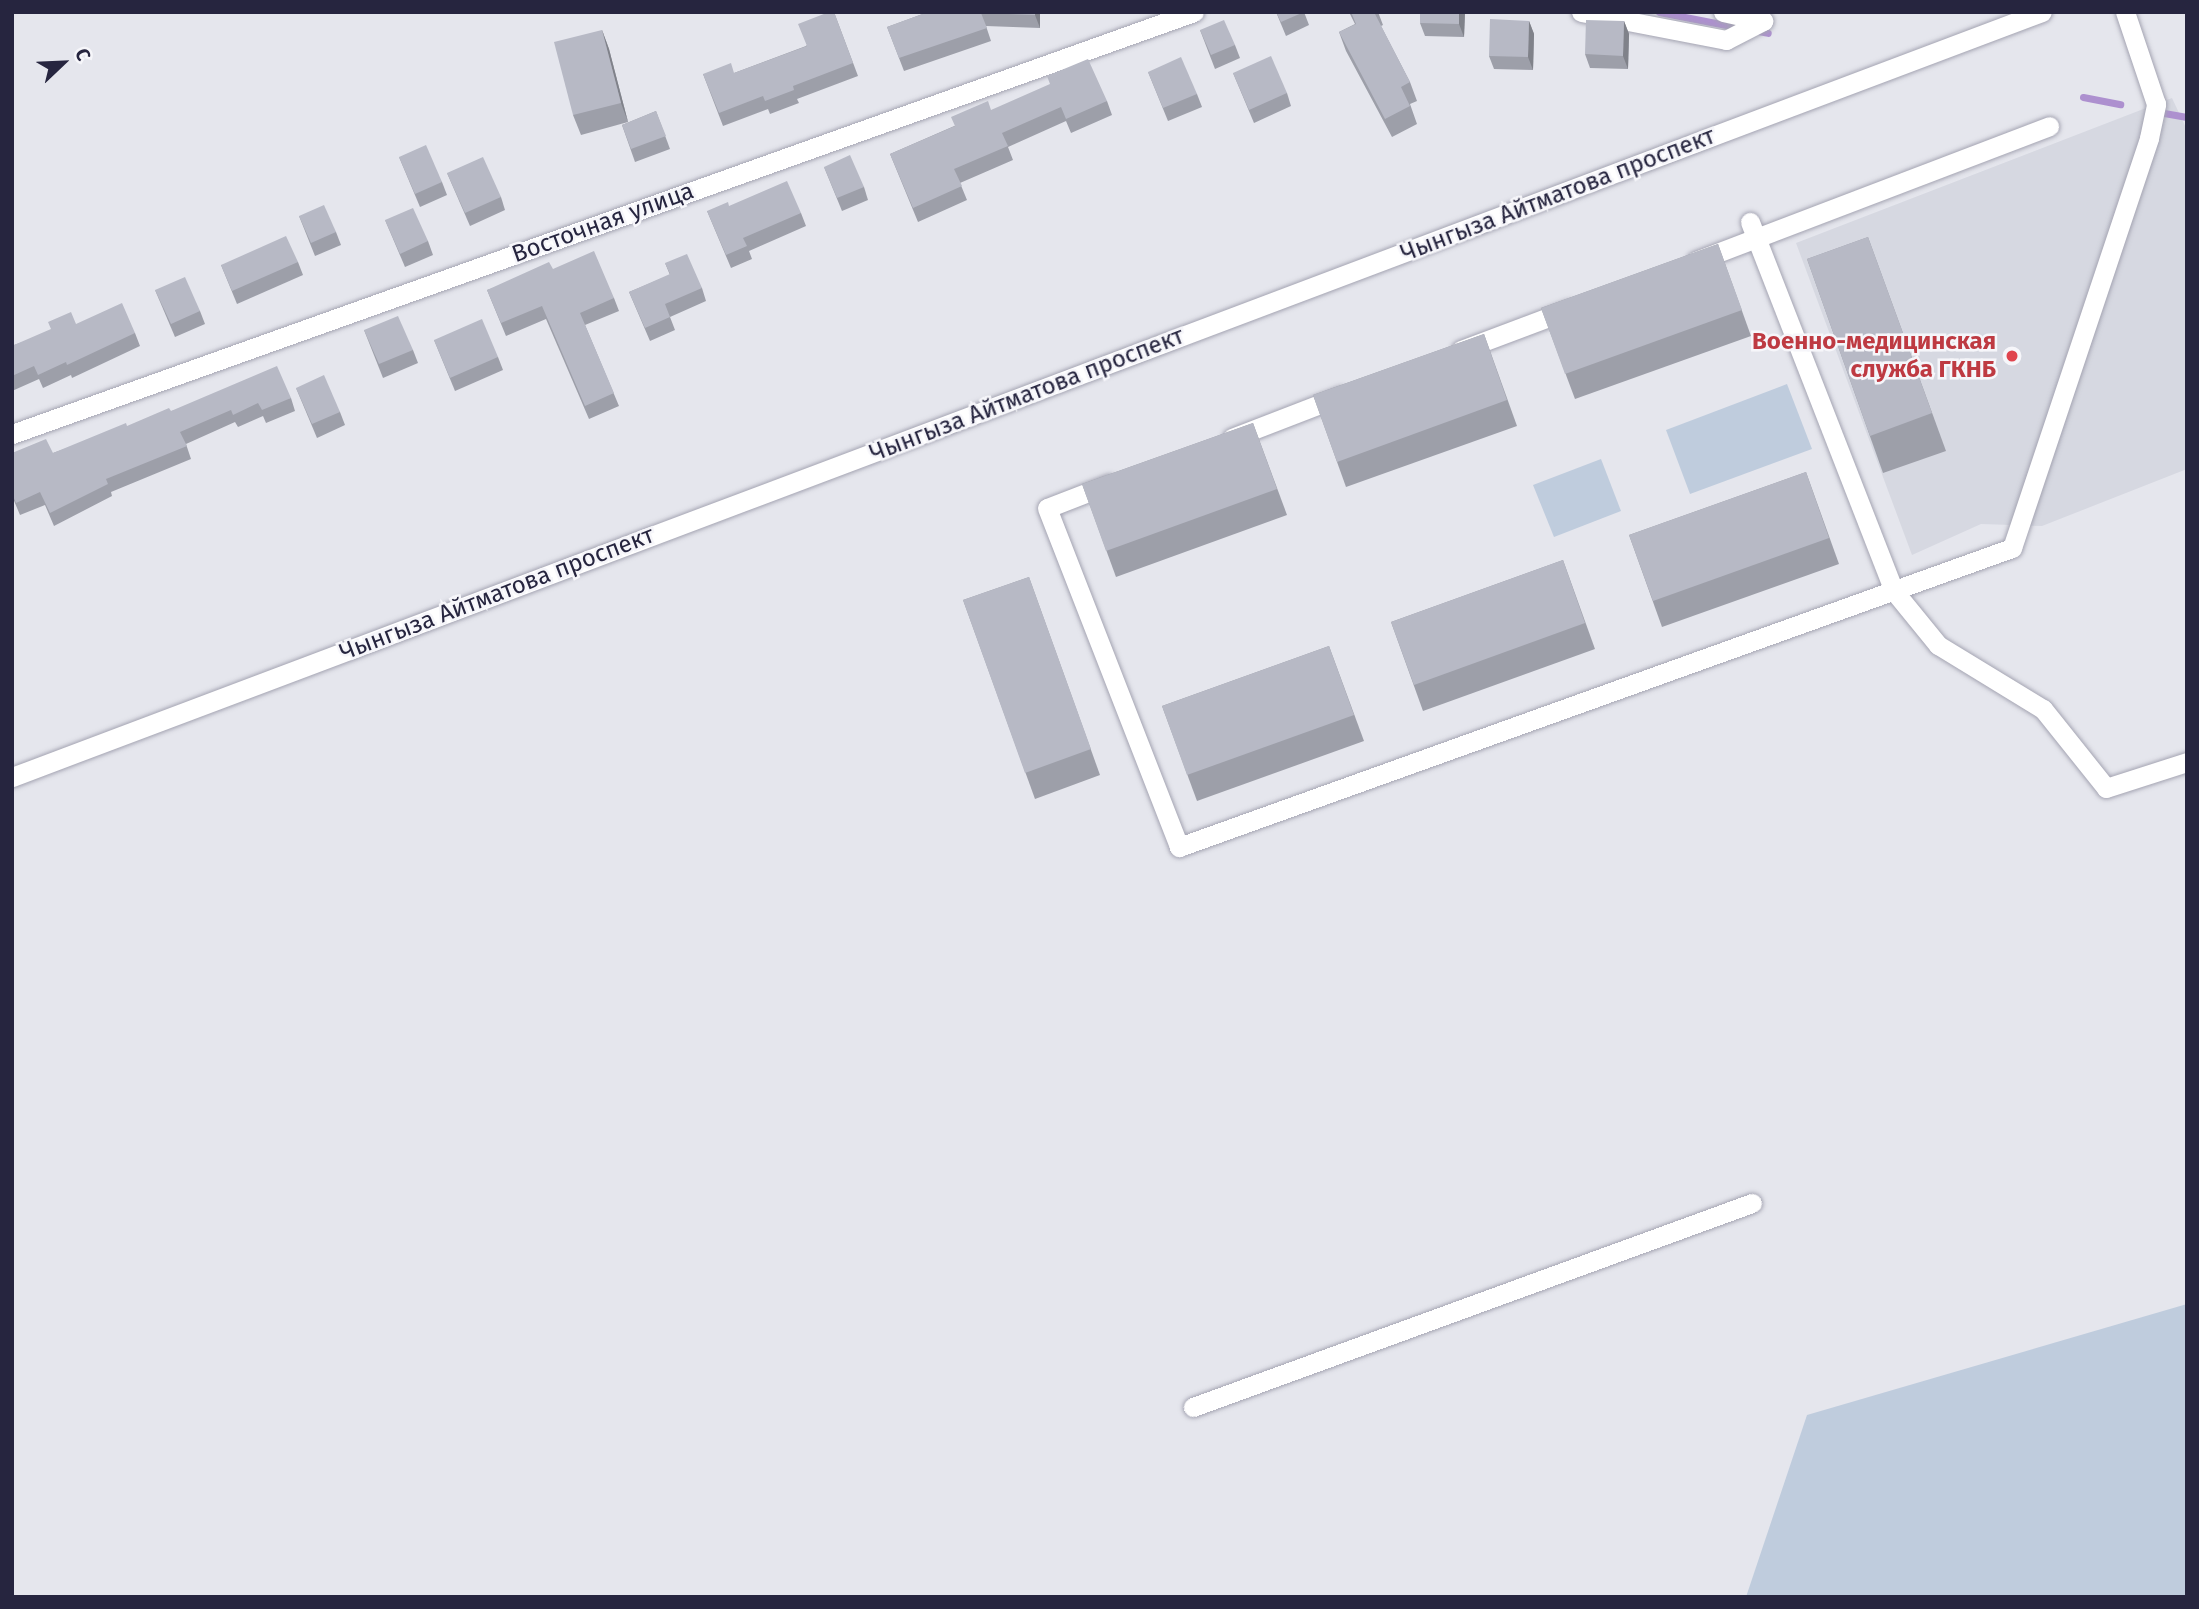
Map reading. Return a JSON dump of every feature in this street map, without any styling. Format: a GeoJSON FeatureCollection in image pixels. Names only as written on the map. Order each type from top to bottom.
{"type":"FeatureCollection","features":[{"type":"Feature","properties":{"kind":"street","name":"Восточная улица"},"geometry":{"type":"LineString","coordinates":[[12,434],[1194,12]]}},
{"type":"Feature","properties":{"kind":"street"},"geometry":{"type":"LineString","coordinates":[[1581,12],[1726,40],[1763,21],[1723,12]]}},
{"type":"Feature","properties":{"kind":"street","name":"Чынгыза Айтматова проспект"},"geometry":{"type":"LineString","coordinates":[[12,777],[2042,12]]}},
{"type":"Feature","properties":{"kind":"street"},"geometry":{"type":"LineString","coordinates":[[1125,478],[1047,508],[1180,847],[2012,548],[2154,116],[2156,104],[2125,12]]}},
{"type":"Feature","properties":{"kind":"street"},"geometry":{"type":"LineString","coordinates":[[1679,267],[1753,230],[2049,126]]}},
{"type":"Feature","properties":{"kind":"street"},"geometry":{"type":"LineString","coordinates":[[1753,230],[1894,591],[1938,645],[2043,709],[2106,788],[2187,762]]}},
{"type":"Feature","properties":{"kind":"street"},"geometry":{"type":"LineString","coordinates":[[1447,356],[1589,302]]}},
{"type":"Feature","properties":{"kind":"street"},"geometry":{"type":"LineString","coordinates":[[1215,444],[1357,390]]}},
{"type":"Feature","properties":{"kind":"street"},"geometry":{"type":"LineString","coordinates":[[1193,1408],[1752,1203]]}},
{"type":"Feature","properties":{"kind":"shaded area","name":"Военно-медицинская служба ГКНБ"},"geometry":{"type":"Polygon","coordinates":[[[2172,98],[2187,130],[2187,469],[2042,526],[1981,524],[1912,555],[1796,243],[2172,98]]]}},
{"type":"Feature","properties":{"kind":"shaded area"},"geometry":{"type":"Polygon","coordinates":[[[1787,384],[1812,449],[1690,494],[1666,430],[1787,384]]]}},
{"type":"Feature","properties":{"kind":"shaded area"},"geometry":{"type":"Polygon","coordinates":[[[1601,459],[1621,511],[1554,537],[1533,485],[1601,459]]]}},
{"type":"Feature","properties":{"kind":"shaded area"},"geometry":{"type":"Polygon","coordinates":[[[2187,1304],[2187,1597],[1746,1597],[1807,1415],[2187,1304]]]}},
{"type":"Feature","properties":{"kind":"building"},"geometry":{"type":"Polygon","coordinates":[[[834,12],[853,63],[793,86],[794,90],[765,101],[763,96],[719,113],[703,74],[731,63],[734,73],[807,46],[798,24],[834,12]]]}},
{"type":"Feature","properties":{"kind":"building"},"geometry":{"type":"Polygon","coordinates":[[[928,12],[1035,12],[1035,15],[981,13],[987,28],[899,58],[887,27],[928,12]]]}},
{"type":"Feature","properties":{"kind":"building"},"geometry":{"type":"Polygon","coordinates":[[[1276,12],[1304,12],[1281,22],[1276,12]]]}},
{"type":"Feature","properties":{"kind":"building"},"geometry":{"type":"Polygon","coordinates":[[[1351,12],[1374,12],[1410,82],[1401,87],[1410,106],[1385,119],[1339,32],[1356,24],[1351,12]]]}},
{"type":"Feature","properties":{"kind":"building"},"geometry":{"type":"Polygon","coordinates":[[[1420,12],[1459,12],[1459,24],[1420,23],[1420,12]]]}},
{"type":"Feature","properties":{"kind":"building"},"geometry":{"type":"Polygon","coordinates":[[[1490,19],[1529,21],[1528,57],[1489,56],[1490,19]]]}},
{"type":"Feature","properties":{"kind":"building"},"geometry":{"type":"Polygon","coordinates":[[[1224,20],[1235,45],[1211,55],[1200,30],[1224,20]]]}},
{"type":"Feature","properties":{"kind":"building"},"geometry":{"type":"Polygon","coordinates":[[[1586,20],[1624,21],[1623,56],[1585,54],[1586,20]]]}},
{"type":"Feature","properties":{"kind":"building"},"geometry":{"type":"Polygon","coordinates":[[[602,30],[621,103],[573,115],[554,42],[602,30]]]}},
{"type":"Feature","properties":{"kind":"building"},"geometry":{"type":"Polygon","coordinates":[[[1271,56],[1287,93],[1249,110],[1233,73],[1271,56]]]}},
{"type":"Feature","properties":{"kind":"building"},"geometry":{"type":"Polygon","coordinates":[[[1181,57],[1197,94],[1163,108],[1148,72],[1181,57]]]}},
{"type":"Feature","properties":{"kind":"building"},"geometry":{"type":"Polygon","coordinates":[[[1088,59],[1107,101],[1066,119],[1061,107],[1002,133],[1008,146],[954,169],[962,186],[913,208],[890,154],[955,126],[951,117],[988,101],[991,110],[1050,84],[1047,76],[1088,59]]]}},
{"type":"Feature","properties":{"kind":"building"},"geometry":{"type":"Polygon","coordinates":[[[656,111],[666,136],[631,149],[622,125],[656,111]]]}},
{"type":"Feature","properties":{"kind":"building"},"geometry":{"type":"Polygon","coordinates":[[[426,145],[442,182],[415,194],[399,157],[426,145]]]}},
{"type":"Feature","properties":{"kind":"building"},"geometry":{"type":"Polygon","coordinates":[[[850,155],[864,187],[837,198],[824,167],[850,155]]]}},
{"type":"Feature","properties":{"kind":"building"},"geometry":{"type":"Polygon","coordinates":[[[483,157],[501,197],[465,213],[447,173],[483,157]]]}},
{"type":"Feature","properties":{"kind":"building"},"geometry":{"type":"Polygon","coordinates":[[[787,181],[801,213],[743,238],[747,246],[726,255],[707,211],[728,202],[729,206],[787,181]]]}},
{"type":"Feature","properties":{"kind":"building"},"geometry":{"type":"Polygon","coordinates":[[[324,205],[336,232],[311,243],[299,216],[324,205]]]}},
{"type":"Feature","properties":{"kind":"building"},"geometry":{"type":"Polygon","coordinates":[[[413,208],[428,241],[400,254],[385,220],[413,208]]]}},
{"type":"Feature","properties":{"kind":"building"},"geometry":{"type":"Polygon","coordinates":[[[286,236],[298,262],[232,291],[221,265],[286,236]]]}},
{"type":"Feature","properties":{"kind":"building"},"geometry":{"type":"Polygon","coordinates":[[[1868,237],[1932,413],[1870,436],[1807,259],[1868,237]]]}},
{"type":"Feature","properties":{"kind":"building"},"geometry":{"type":"Polygon","coordinates":[[[1718,244],[1742,310],[1565,374],[1541,308],[1718,244]]]}},
{"type":"Feature","properties":{"kind":"building"},"geometry":{"type":"Polygon","coordinates":[[[594,251],[614,298],[580,313],[614,393],[585,406],[542,306],[501,323],[487,290],[549,262],[553,269],[594,251]]]}},
{"type":"Feature","properties":{"kind":"building"},"geometry":{"type":"Polygon","coordinates":[[[687,254],[702,288],[665,304],[670,317],[645,328],[629,292],[670,274],[665,263],[687,254]]]}},
{"type":"Feature","properties":{"kind":"building"},"geometry":{"type":"Polygon","coordinates":[[[185,277],[200,311],[171,324],[155,290],[185,277]]]}},
{"type":"Feature","properties":{"kind":"building"},"geometry":{"type":"Polygon","coordinates":[[[122,303],[135,333],[67,365],[66,362],[38,375],[34,366],[12,376],[12,341],[14,345],[51,329],[48,322],[71,312],[76,324],[122,303]]]}},
{"type":"Feature","properties":{"kind":"building"},"geometry":{"type":"Polygon","coordinates":[[[398,316],[413,350],[379,364],[364,330],[398,316]]]}},
{"type":"Feature","properties":{"kind":"building"},"geometry":{"type":"Polygon","coordinates":[[[482,319],[498,357],[450,378],[434,340],[482,319]]]}},
{"type":"Feature","properties":{"kind":"building"},"geometry":{"type":"Polygon","coordinates":[[[1484,334],[1507,400],[1337,462],[1313,395],[1484,334]]]}},
{"type":"Feature","properties":{"kind":"building"},"geometry":{"type":"Polygon","coordinates":[[[277,366],[291,398],[262,410],[258,403],[233,415],[231,410],[180,432],[187,446],[106,479],[108,484],[50,513],[40,492],[16,503],[12,494],[12,453],[46,439],[53,453],[126,423],[127,426],[169,408],[171,411],[277,366]]]}},
{"type":"Feature","properties":{"kind":"building"},"geometry":{"type":"Polygon","coordinates":[[[324,375],[340,412],[312,424],[296,388],[324,375]]]}},
{"type":"Feature","properties":{"kind":"building"},"geometry":{"type":"Polygon","coordinates":[[[1253,423],[1277,489],[1106,551],[1082,484],[1253,423]]]}},
{"type":"Feature","properties":{"kind":"building"},"geometry":{"type":"Polygon","coordinates":[[[1806,472],[1829,538],[1653,601],[1629,535],[1806,472]]]}},
{"type":"Feature","properties":{"kind":"building"},"geometry":{"type":"Polygon","coordinates":[[[1563,560],[1585,623],[1414,685],[1391,622],[1563,560]]]}},
{"type":"Feature","properties":{"kind":"building"},"geometry":{"type":"Polygon","coordinates":[[[1029,577],[1091,749],[1025,773],[963,600],[1029,577]]]}},
{"type":"Feature","properties":{"kind":"building"},"geometry":{"type":"Polygon","coordinates":[[[1329,646],[1354,715],[1187,775],[1162,706],[1329,646]]]}},
{"type":"Feature","properties":{"kind":"waterway"},"geometry":{"type":"LineString","coordinates":[[1659,12],[1741,28]]}},
{"type":"Feature","properties":{"kind":"waterway"},"geometry":{"type":"LineString","coordinates":[[1753,30],[1768,33]]}},
{"type":"Feature","properties":{"kind":"waterway"},"geometry":{"type":"LineString","coordinates":[[2083,97],[2120,104]]}},
{"type":"Feature","properties":{"kind":"waterway"},"geometry":{"type":"LineString","coordinates":[[2164,113],[2187,117]]}},
{"type":"Feature","properties":{"kind":"place","name":"Военно-медицинская служба ГКНБ"},"geometry":{"type":"Point","coordinates":[2012,356]}}]}
